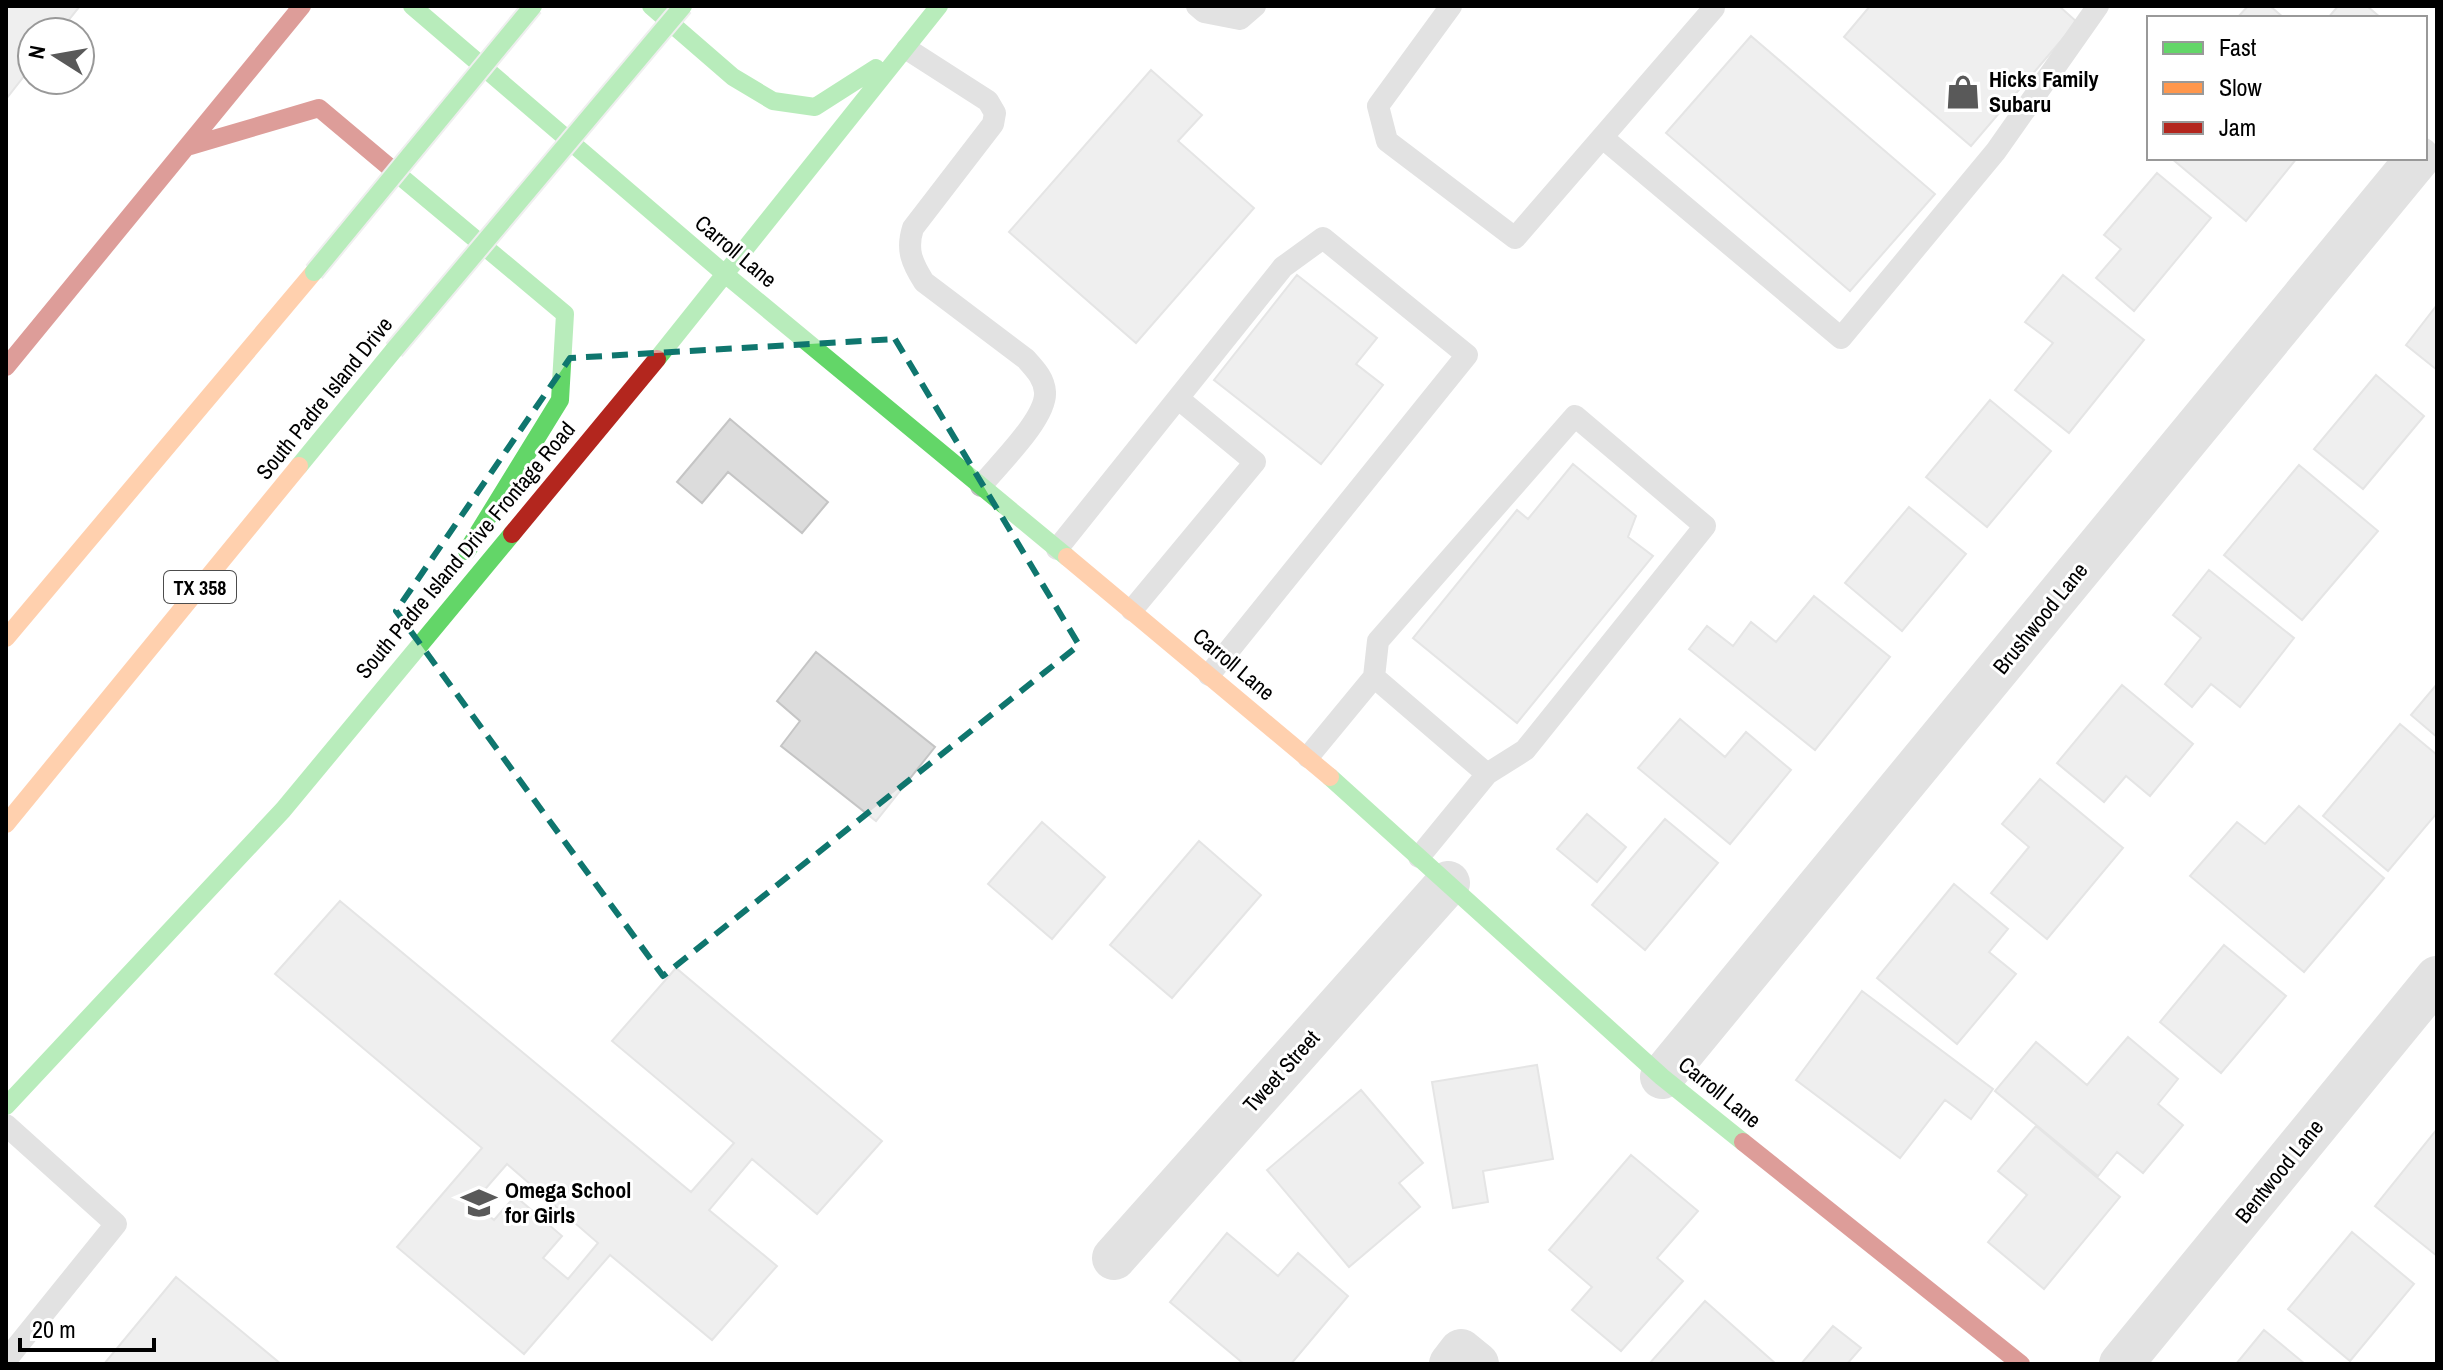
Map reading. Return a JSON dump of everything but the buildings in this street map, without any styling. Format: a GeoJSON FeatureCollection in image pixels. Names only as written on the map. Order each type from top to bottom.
{"type":"FeatureCollection","features":[{"type":"Feature","properties":{"kind":"main road"},"geometry":{"type":"LineString","coordinates":[[6,367],[302,6]]}},
{"type":"Feature","properties":{"kind":"main road","name":"Carroll Lane"},"geometry":{"type":"LineString","coordinates":[[412,6],[726,275],[1308,757],[1662,1077],[2021,1364]]}},
{"type":"Feature","properties":{"kind":"main road"},"geometry":{"type":"LineString","coordinates":[[6,638],[533,6]]}},
{"type":"Feature","properties":{"kind":"main road"},"geometry":{"type":"LineString","coordinates":[[651,6],[733,77],[773,101],[815,107],[907,49]]}},
{"type":"Feature","properties":{"kind":"main road","name":"South Padre Island Drive"},"geometry":{"type":"LineString","coordinates":[[6,824],[394,350],[683,6]]}},
{"type":"Feature","properties":{"kind":"main road","name":"South Padre Island Drive Frontage Road"},"geometry":{"type":"LineString","coordinates":[[6,1106],[283,810],[726,275],[939,6]]}},
{"type":"Feature","properties":{"kind":"main road"},"geometry":{"type":"LineString","coordinates":[[190,146],[319,108],[565,314],[560,400],[381,689]]}},
{"type":"Feature","properties":{"kind":"street","name":"Brushwood Lane"},"geometry":{"type":"LineString","coordinates":[[1662,1077],[2416,160]]}},
{"type":"Feature","properties":{"kind":"street","name":"Tweet Street"},"geometry":{"type":"LineString","coordinates":[[1114,1258],[1434,870]]}},
{"type":"Feature","properties":{"kind":"street","name":"Bentwood Lane"},"geometry":{"type":"LineString","coordinates":[[2121,1364],[2437,978]]}},
{"type":"Feature","properties":{"kind":"lane"},"geometry":{"type":"LineString","coordinates":[[1197,6],[1204,12],[1240,19],[1255,6]]}},
{"type":"Feature","properties":{"kind":"lane"},"geometry":{"type":"LineString","coordinates":[[1451,6],[1378,106],[1387,141],[1515,238],[1714,8],[1711,6]]}},
{"type":"Feature","properties":{"kind":"lane"},"geometry":{"type":"LineString","coordinates":[[1603,138],[1841,338],[1996,151],[2098,6]]}},
{"type":"Feature","properties":{"kind":"lane"},"geometry":{"type":"LineString","coordinates":[[907,49],[988,101],[995,113],[993,124],[913,228],[908,243],[913,264],[924,282],[1026,359],[1039,374],[1045,391],[1043,409],[981,486]]}},
{"type":"Feature","properties":{"kind":"lane"},"geometry":{"type":"LineString","coordinates":[[1057,549],[1180,400],[1283,267],[1323,238],[1467,355],[1209,675]]}},
{"type":"Feature","properties":{"kind":"lane"},"geometry":{"type":"LineString","coordinates":[[1132,610],[1255,462],[1180,400]]}},
{"type":"Feature","properties":{"kind":"lane"},"geometry":{"type":"LineString","coordinates":[[1308,757],[1374,677],[1378,641],[1575,416],[1705,526],[1525,750],[1487,774],[1434,870]]}},
{"type":"Feature","properties":{"kind":"lane"},"geometry":{"type":"LineString","coordinates":[[1374,677],[1487,774]]}},
{"type":"Feature","properties":{"kind":"lane"},"geometry":{"type":"LineString","coordinates":[[6,1125],[116,1224],[6,1360]]}},
{"type":"Feature","properties":{"kind":"highlighted area"},"geometry":{"type":"Polygon","coordinates":[[[895,339],[1079,645],[663,976],[396,611],[570,358],[895,339]]]}},
{"type":"Feature","properties":{"kind":"traffic: fast"},"geometry":{"type":"LineString","coordinates":[[412,6],[726,275],[1067,557]]}},
{"type":"Feature","properties":{"kind":"traffic: fast"},"geometry":{"type":"LineString","coordinates":[[314,272],[533,6]]}},
{"type":"Feature","properties":{"kind":"traffic: fast"},"geometry":{"type":"LineString","coordinates":[[651,6],[733,77],[773,101],[815,107],[876,68]]}},
{"type":"Feature","properties":{"kind":"traffic: fast"},"geometry":{"type":"LineString","coordinates":[[394,350],[683,6]]}},
{"type":"Feature","properties":{"kind":"traffic: fast"},"geometry":{"type":"LineString","coordinates":[[657,359],[939,6]]}},
{"type":"Feature","properties":{"kind":"traffic: fast"},"geometry":{"type":"LineString","coordinates":[[388,166],[565,314],[560,400],[467,551]]}},
{"type":"Feature","properties":{"kind":"traffic: fast"},"geometry":{"type":"LineString","coordinates":[[299,466],[394,350]]}},
{"type":"Feature","properties":{"kind":"traffic: fast"},"geometry":{"type":"LineString","coordinates":[[6,1106],[283,810],[512,534]]}},
{"type":"Feature","properties":{"kind":"traffic: fast"},"geometry":{"type":"LineString","coordinates":[[1330,777],[1662,1077],[1743,1142]]}},
{"type":"Feature","properties":{"kind":"traffic: slow"},"geometry":{"type":"LineString","coordinates":[[6,638],[314,272]]}},
{"type":"Feature","properties":{"kind":"traffic: slow"},"geometry":{"type":"LineString","coordinates":[[6,824],[299,466]]}},
{"type":"Feature","properties":{"kind":"traffic: slow"},"geometry":{"type":"LineString","coordinates":[[1067,557],[1330,777]]}},
{"type":"Feature","properties":{"kind":"traffic: jam"},"geometry":{"type":"LineString","coordinates":[[6,367],[302,6]]}},
{"type":"Feature","properties":{"kind":"traffic: jam"},"geometry":{"type":"LineString","coordinates":[[190,146],[319,108],[388,166]]}},
{"type":"Feature","properties":{"kind":"traffic: jam"},"geometry":{"type":"LineString","coordinates":[[512,534],[657,359]]}},
{"type":"Feature","properties":{"kind":"traffic: jam"},"geometry":{"type":"LineString","coordinates":[[1743,1142],[2021,1364]]}},
{"type":"Feature","properties":{"kind":"place","name":"Hicks Family Subaru"},"geometry":{"type":"Point","coordinates":[1963,92]}},
{"type":"Feature","properties":{"kind":"place","name":"Omega School for Girls"},"geometry":{"type":"Point","coordinates":[479,1203]}}]}
